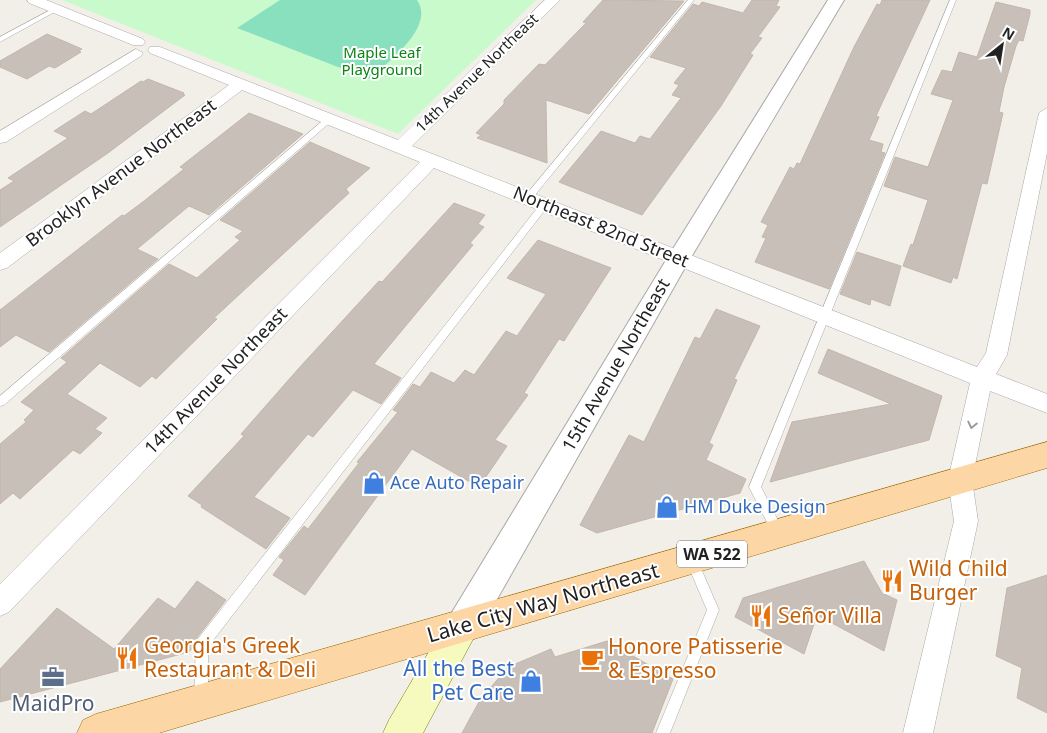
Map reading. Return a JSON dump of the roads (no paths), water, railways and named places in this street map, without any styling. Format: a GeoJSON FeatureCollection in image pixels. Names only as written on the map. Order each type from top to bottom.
{"type":"FeatureCollection","features":[{"type":"Feature","properties":{"kind":"main road","name":"Lake City Way Northeast"},"geometry":{"type":"LineString","coordinates":[[96,733],[779,535],[1047,455]]}},
{"type":"Feature","properties":{"kind":"main road","name":"15th Avenue Northeast"},"geometry":{"type":"LineString","coordinates":[[402,733],[463,626]]}},
{"type":"Feature","properties":{"kind":"street"},"geometry":{"type":"LineString","coordinates":[[34,0],[137,48]]}},
{"type":"Feature","properties":{"kind":"street","name":"14th Avenue Northeast"},"geometry":{"type":"LineString","coordinates":[[401,147],[553,0]]}},
{"type":"Feature","properties":{"kind":"street","name":"15th Avenue Northeast"},"geometry":{"type":"LineString","coordinates":[[463,626],[679,258],[836,0]]}},
{"type":"Feature","properties":{"kind":"street","name":"Northeast 82nd Street"},"geometry":{"type":"LineString","coordinates":[[137,48],[155,40],[159,44],[156,50],[1047,404]]}},
{"type":"Feature","properties":{"kind":"street"},"geometry":{"type":"LineString","coordinates":[[0,138],[137,48]]}},
{"type":"Feature","properties":{"kind":"street","name":"Brooklyn Avenue Northeast"},"geometry":{"type":"LineString","coordinates":[[0,262],[242,83]]}},
{"type":"Feature","properties":{"kind":"street"},"geometry":{"type":"LineString","coordinates":[[918,733],[966,520],[960,480],[982,378],[996,355],[1047,113]]}},
{"type":"Feature","properties":{"kind":"street","name":"14th Avenue Northeast"},"geometry":{"type":"LineString","coordinates":[[0,603],[432,160]]}},
{"type":"Feature","properties":{"kind":"lane"},"geometry":{"type":"LineString","coordinates":[[201,702],[202,645],[691,0]]}},
{"type":"Feature","properties":{"kind":"lane"},"geometry":{"type":"LineString","coordinates":[[779,535],[755,487],[953,0]]}},
{"type":"Feature","properties":{"kind":"lane"},"geometry":{"type":"LineString","coordinates":[[0,40],[56,9]]}},
{"type":"Feature","properties":{"kind":"lane"},"geometry":{"type":"LineString","coordinates":[[0,402],[330,119]]}},
{"type":"Feature","properties":{"kind":"lane"},"geometry":{"type":"LineString","coordinates":[[663,733],[713,610],[692,560]]}},
{"type":"Feature","properties":{"kind":"place","name":"Ace Auto Repair"},"geometry":{"type":"Point","coordinates":[374,483]}},
{"type":"Feature","properties":{"kind":"place","name":"HM Duke Design"},"geometry":{"type":"Point","coordinates":[667,507]}},
{"type":"Feature","properties":{"kind":"place","name":"Wild Child Burger"},"geometry":{"type":"Point","coordinates":[892,581]}},
{"type":"Feature","properties":{"kind":"place","name":"Señor Villa"},"geometry":{"type":"Point","coordinates":[761,616]}},
{"type":"Feature","properties":{"kind":"place","name":"Georgia's Greek Restaurant & Deli"},"geometry":{"type":"Point","coordinates":[127,658]}},
{"type":"Feature","properties":{"kind":"place","name":"Honore Patisserie & Espresso"},"geometry":{"type":"Point","coordinates":[592,659]}},
{"type":"Feature","properties":{"kind":"place","name":"MaidPro"},"geometry":{"type":"Point","coordinates":[53,677]}},
{"type":"Feature","properties":{"kind":"place","name":"All the Best Pet Care"},"geometry":{"type":"Point","coordinates":[531,681]}},
{"type":"Feature","properties":{"kind":"park label","name":"Maple Leaf Playground"},"geometry":{"type":"Point","coordinates":[382,62]}}]}
